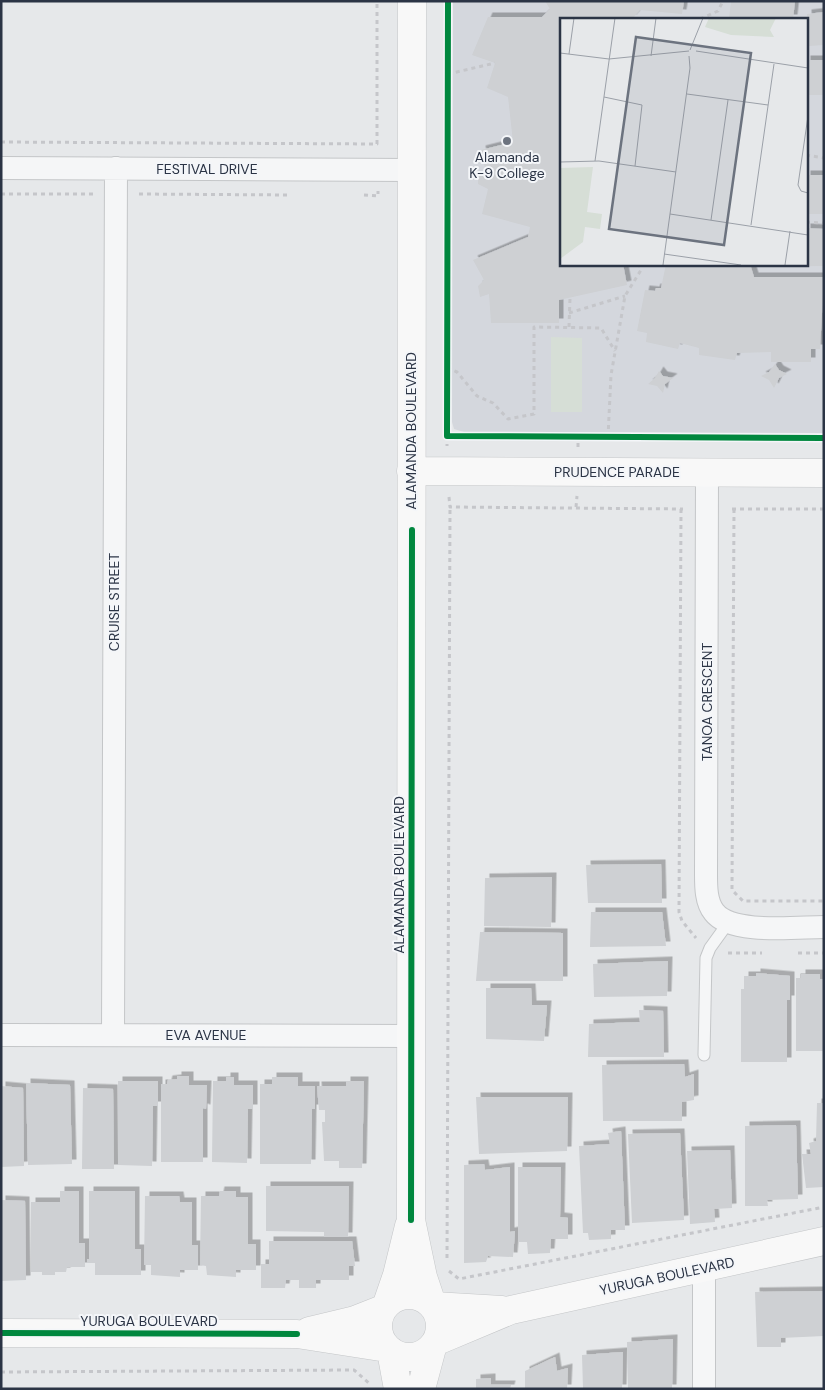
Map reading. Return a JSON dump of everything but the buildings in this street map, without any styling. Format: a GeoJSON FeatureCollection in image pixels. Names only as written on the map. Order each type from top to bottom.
{"type":"FeatureCollection","features":[{"type":"Feature","properties":{"kind":"street","name":"ALAMANDA BOULEVARD"},"geometry":{"type":"LineString","coordinates":[[412,1],[411,1220],[423,1277],[433,1305]]}},
{"type":"Feature","properties":{"kind":"street","name":"FESTIVAL DRIVE"},"geometry":{"type":"LineString","coordinates":[[1,168],[412,170]]}},
{"type":"Feature","properties":{"kind":"street","name":"CRUISE STREET"},"geometry":{"type":"LineString","coordinates":[[113,1035],[116,168]]}},
{"type":"Feature","properties":{"kind":"street","name":"PRUDENCE PARADE"},"geometry":{"type":"LineString","coordinates":[[411,471],[824,473]]}},
{"type":"Feature","properties":{"kind":"street","name":"TANOA CRESCENT"},"geometry":{"type":"LineString","coordinates":[[707,473],[706,887],[711,907],[715,914],[728,922]]}},
{"type":"Feature","properties":{"kind":"street"},"geometry":{"type":"LineString","coordinates":[[728,922],[754,927],[824,927]]}},
{"type":"Feature","properties":{"kind":"street","name":"EVA AVENUE"},"geometry":{"type":"LineString","coordinates":[[1,1035],[411,1036]]}},
{"type":"Feature","properties":{"kind":"street","name":"ALAMANDA BOULEVARD"},"geometry":{"type":"LineString","coordinates":[[385,1306],[397,1275],[411,1220]]}},
{"type":"Feature","properties":{"kind":"street","name":"YURUGA BOULEVARD"},"geometry":{"type":"LineString","coordinates":[[434,1345],[511,1310],[824,1241]]}},
{"type":"Feature","properties":{"kind":"street"},"geometry":{"type":"LineString","coordinates":[[704,1268],[704,1389]]}},
{"type":"Feature","properties":{"kind":"street"},"geometry":{"type":"LineString","coordinates":[[398,1389],[389,1349],[381,1339],[378,1329],[379,1318],[385,1306],[405,1295],[415,1295],[433,1305],[441,1323],[421,1389]]}},
{"type":"Feature","properties":{"kind":"street","name":"YURUGA BOULEVARD"},"geometry":{"type":"LineString","coordinates":[[433,1305],[511,1310]]}},
{"type":"Feature","properties":{"kind":"street","name":"YURUGA BOULEVARD"},"geometry":{"type":"LineString","coordinates":[[297,1334],[355,1320],[385,1306]]}},
{"type":"Feature","properties":{"kind":"street","name":"YURUGA BOULEVARD"},"geometry":{"type":"LineString","coordinates":[[1,1333],[297,1334],[389,1349]]}},
{"type":"Feature","properties":{"kind":"street"},"geometry":{"type":"LineString","coordinates":[[389,1349],[407,1357],[416,1356],[434,1345]]}},
{"type":"Feature","properties":{"kind":"lane"},"geometry":{"type":"LineString","coordinates":[[704,1055],[706,958],[710,948],[728,922]]}},
{"type":"Feature","properties":{"kind":"path"},"geometry":{"type":"LineString","coordinates":[[1,142],[378,144],[377,1]]}},
{"type":"Feature","properties":{"kind":"path"},"geometry":{"type":"LineString","coordinates":[[702,18],[718,11],[724,1]]}},
{"type":"Feature","properties":{"kind":"path"},"geometry":{"type":"LineString","coordinates":[[448,74],[495,64]]}},
{"type":"Feature","properties":{"kind":"path"},"geometry":{"type":"LineString","coordinates":[[808,155],[824,158]]}},
{"type":"Feature","properties":{"kind":"path"},"geometry":{"type":"LineString","coordinates":[[808,222],[824,223]]}},
{"type":"Feature","properties":{"kind":"path"},"geometry":{"type":"LineString","coordinates":[[608,437],[615,351],[625,296],[641,270],[640,265]]}},
{"type":"Feature","properties":{"kind":"path"},"geometry":{"type":"LineString","coordinates":[[569,313],[625,296]]}},
{"type":"Feature","properties":{"kind":"path"},"geometry":{"type":"LineString","coordinates":[[569,327],[570,298]]}},
{"type":"Feature","properties":{"kind":"path"},"geometry":{"type":"LineString","coordinates":[[447,368],[457,372],[478,396],[493,403],[508,419],[534,414],[534,327],[601,328],[615,351]]}},
{"type":"Feature","properties":{"kind":"path"},"geometry":{"type":"LineString","coordinates":[[447,436],[450,507],[447,1259]]}},
{"type":"Feature","properties":{"kind":"path"},"geometry":{"type":"LineString","coordinates":[[450,507],[824,509]]}},
{"type":"Feature","properties":{"kind":"path"},"geometry":{"type":"LineString","coordinates":[[734,509],[732,890],[743,901],[824,901]]}},
{"type":"Feature","properties":{"kind":"path"},"geometry":{"type":"LineString","coordinates":[[447,1269],[459,1279],[824,1207]]}},
{"type":"Feature","properties":{"kind":"path"},"geometry":{"type":"LineString","coordinates":[[1,1372],[354,1370],[371,1385],[371,1389]]}},
{"type":"Feature","properties":{"kind":"shaded area","name":"Alamanda K-9 College"},"geometry":{"type":"Polygon","coordinates":[[[453,1],[824,1],[824,433],[464,432],[454,429],[452,422],[453,1]]]}},
{"type":"Feature","properties":{"kind":"shaded area"},"geometry":{"type":"Polygon","coordinates":[[[551,337],[582,338],[582,412],[551,412],[551,337]]]}},
{"type":"Feature","properties":{"kind":"cycle path"},"geometry":{"type":"LineString","coordinates":[[448,1],[447,436],[824,438]]}},
{"type":"Feature","properties":{"kind":"cycle path"},"geometry":{"type":"LineString","coordinates":[[411,1220],[412,530]]}},
{"type":"Feature","properties":{"kind":"cycle path"},"geometry":{"type":"LineString","coordinates":[[1,1333],[297,1334]]}},
{"type":"Feature","properties":{"kind":"place","name":"Alamanda K-9 College"},"geometry":{"type":"Point","coordinates":[507,141]}}]}
